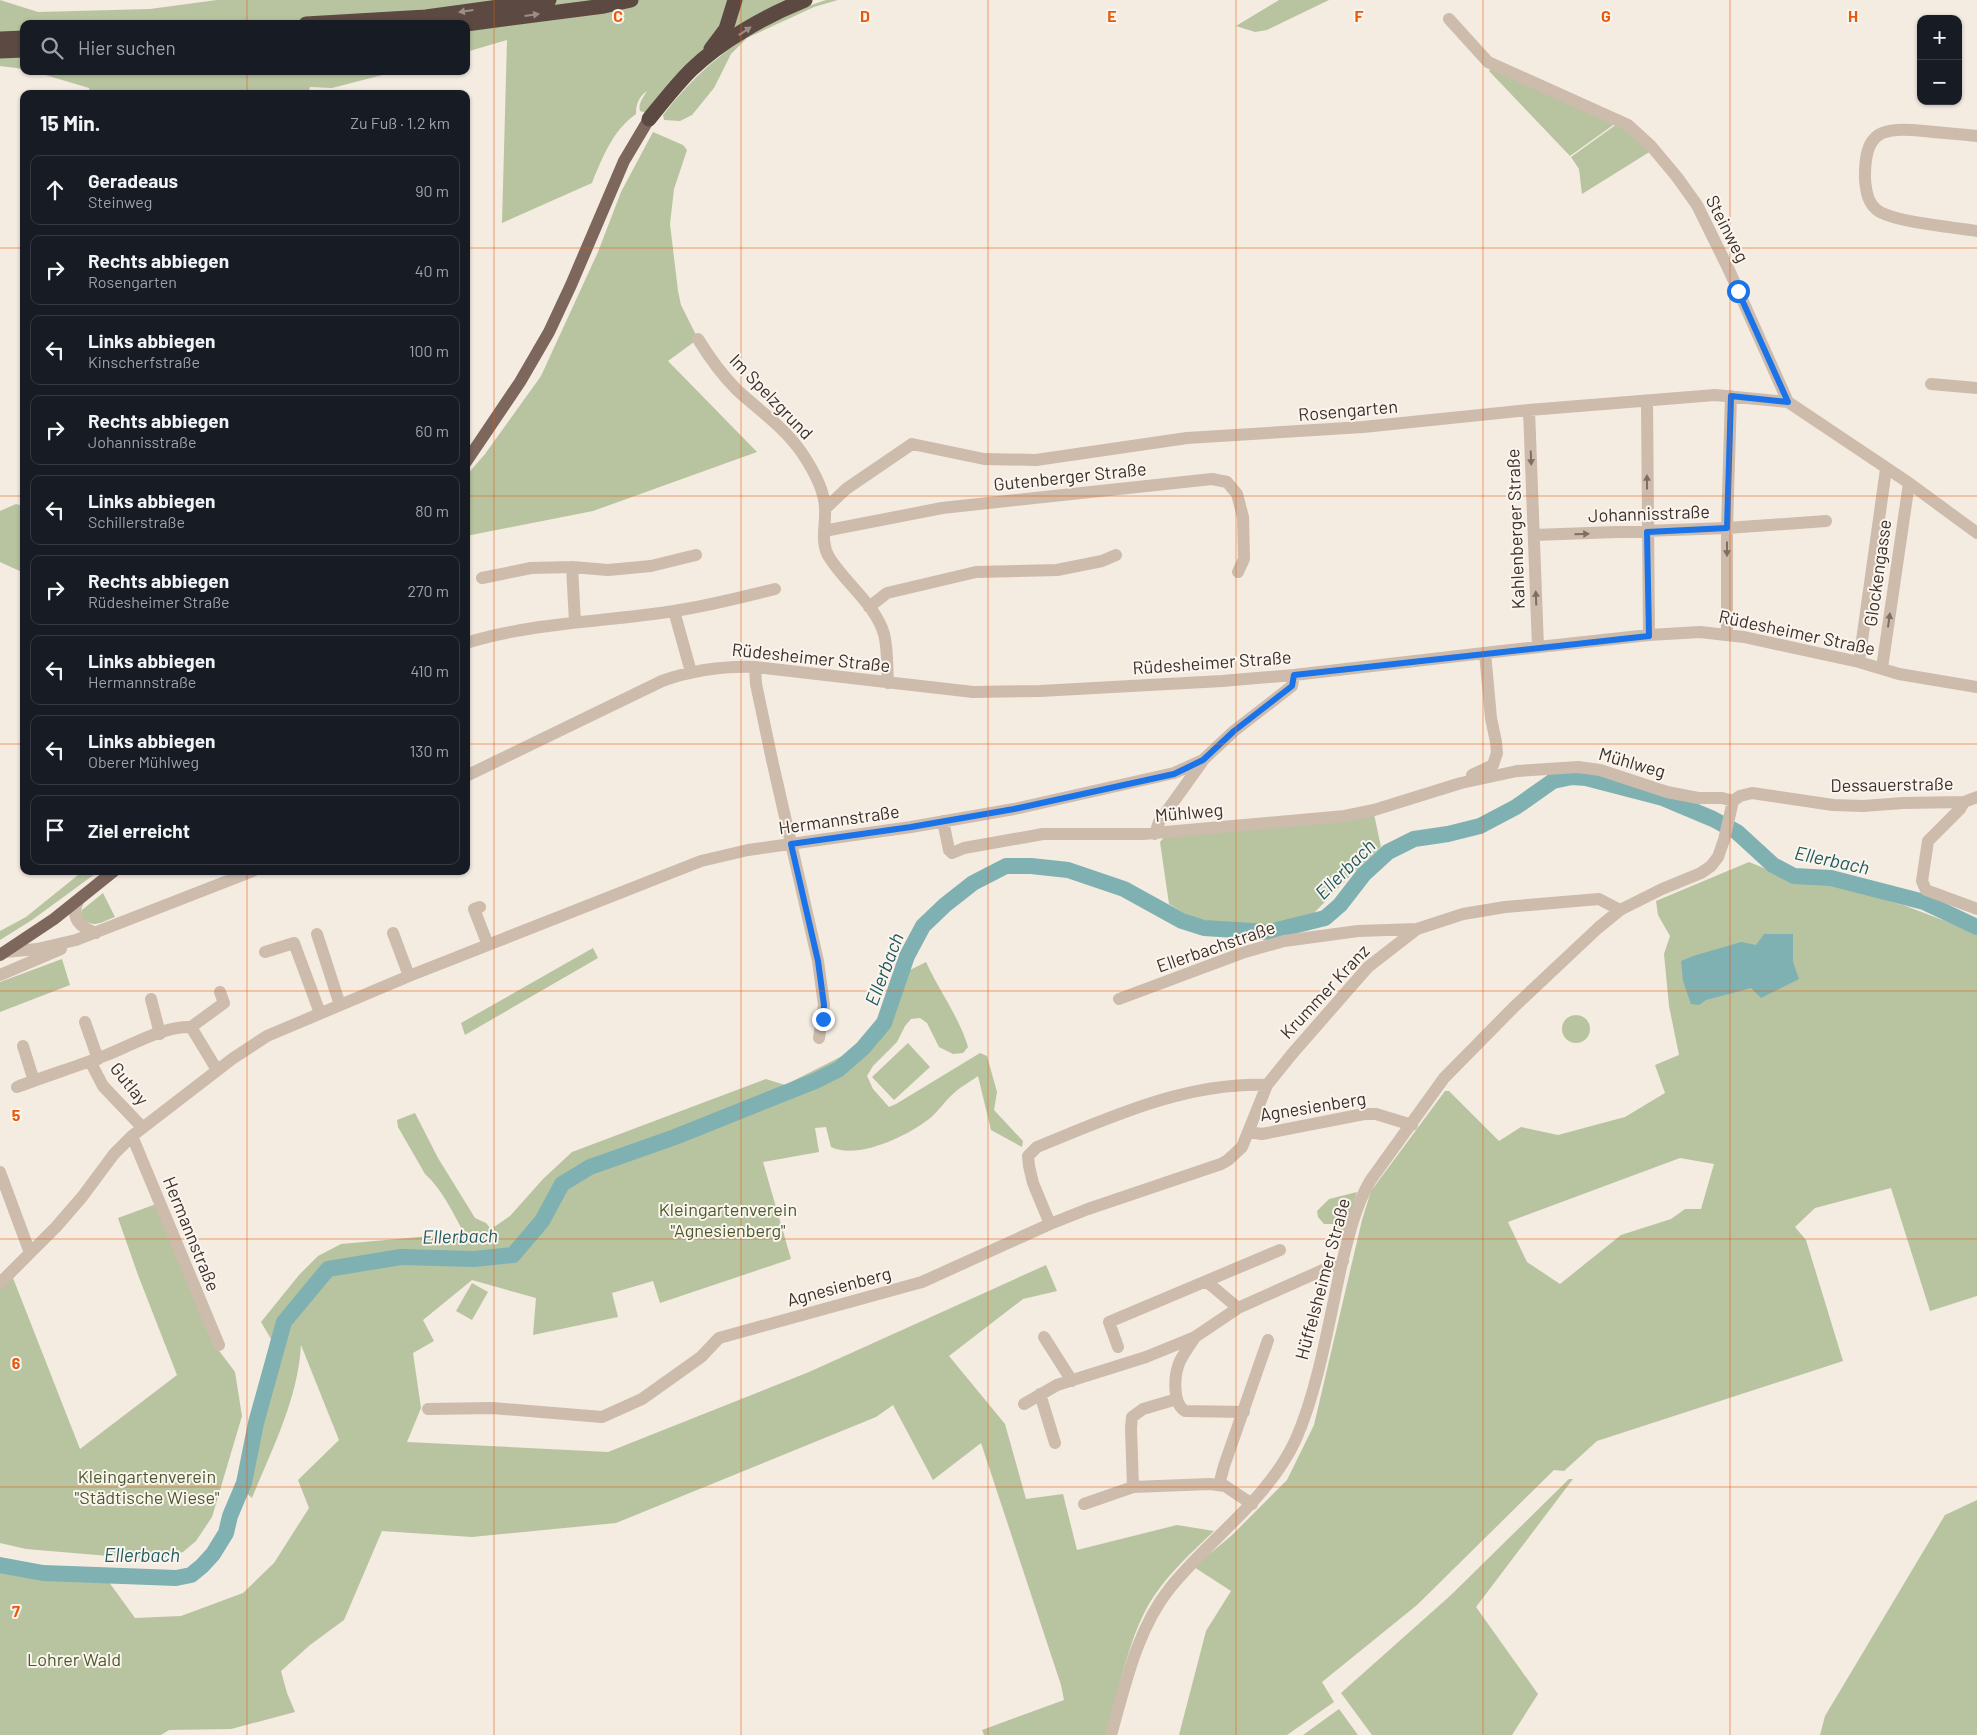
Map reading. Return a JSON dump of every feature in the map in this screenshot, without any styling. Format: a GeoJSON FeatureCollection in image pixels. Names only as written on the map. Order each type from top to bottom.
{"type":"FeatureCollection","features":[{"type":"Feature","properties":{"kind":"highway"},"geometry":{"type":"LineString","coordinates":[[375,20],[426,17],[549,0]]}},
{"type":"Feature","properties":{"kind":"highway"},"geometry":{"type":"LineString","coordinates":[[470,23],[604,6],[631,0]]}},
{"type":"Feature","properties":{"kind":"highway"},"geometry":{"type":"LineString","coordinates":[[704,58],[726,29],[736,0]]}},
{"type":"Feature","properties":{"kind":"highway"},"geometry":{"type":"LineString","coordinates":[[649,120],[691,70],[704,58],[753,25],[805,0]]}},
{"type":"Feature","properties":{"kind":"highway"},"geometry":{"type":"LineString","coordinates":[[0,39],[20,38]]}},
{"type":"Feature","properties":{"kind":"highway"},"geometry":{"type":"LineString","coordinates":[[0,51],[20,50]]}},
{"type":"Feature","properties":{"kind":"main road"},"geometry":{"type":"LineString","coordinates":[[470,457],[492,428],[549,332],[624,161],[649,120]]}},
{"type":"Feature","properties":{"kind":"main road"},"geometry":{"type":"LineString","coordinates":[[3,953],[78,901],[109,875]]}},
{"type":"Feature","properties":{"kind":"street","name":"Steinweg"},"geometry":{"type":"LineString","coordinates":[[1449,19],[1488,62],[1628,125],[1651,146],[1697,205],[1725,261],[1788,402]]}},
{"type":"Feature","properties":{"kind":"street"},"geometry":{"type":"LineString","coordinates":[[1977,136],[1899,129],[1881,132],[1872,141],[1869,148],[1865,175],[1866,191],[1869,200],[1880,212],[1906,219],[1977,231]]}},
{"type":"Feature","properties":{"kind":"street","name":"Im Spelzgrund"},"geometry":{"type":"LineString","coordinates":[[698,339],[712,361],[728,379],[784,431],[802,453],[818,484],[826,509],[824,544],[829,557],[869,606],[884,633],[888,683]]}},
{"type":"Feature","properties":{"kind":"street"},"geometry":{"type":"LineString","coordinates":[[1931,384],[1977,388]]}},
{"type":"Feature","properties":{"kind":"street","name":"Rosengarten"},"geometry":{"type":"LineString","coordinates":[[826,509],[846,489],[912,444],[984,459],[1036,460],[1197,437],[1284,434],[1363,428],[1529,410],[1647,400],[1715,395],[1788,402]]}},
{"type":"Feature","properties":{"kind":"street"},"geometry":{"type":"LineString","coordinates":[[1727,634],[1727,528],[1731,396]]}},
{"type":"Feature","properties":{"kind":"street"},"geometry":{"type":"LineString","coordinates":[[1647,400],[1649,636]]}},
{"type":"Feature","properties":{"kind":"street"},"geometry":{"type":"LineString","coordinates":[[1788,402],[1909,483],[1977,533]]}},
{"type":"Feature","properties":{"kind":"street","name":"Kahlenberger Straße"},"geometry":{"type":"LineString","coordinates":[[1529,410],[1538,647]]}},
{"type":"Feature","properties":{"kind":"street"},"geometry":{"type":"LineString","coordinates":[[1859,662],[1886,469]]}},
{"type":"Feature","properties":{"kind":"street","name":"Gutenberger Straße"},"geometry":{"type":"LineString","coordinates":[[824,531],[942,508],[1212,479],[1227,482],[1240,500],[1243,517],[1244,560],[1238,572]]}},
{"type":"Feature","properties":{"kind":"street","name":"Glockengasse"},"geometry":{"type":"LineString","coordinates":[[1882,668],[1909,483]]}},
{"type":"Feature","properties":{"kind":"street","name":"Johannisstraße"},"geometry":{"type":"LineString","coordinates":[[1534,535],[1647,532],[1826,521]]}},
{"type":"Feature","properties":{"kind":"street"},"geometry":{"type":"LineString","coordinates":[[482,578],[531,568],[572,567],[608,570],[643,567],[696,555]]}},
{"type":"Feature","properties":{"kind":"street"},"geometry":{"type":"LineString","coordinates":[[869,606],[887,593],[976,572],[1057,570],[1102,561],[1116,555]]}},
{"type":"Feature","properties":{"kind":"street"},"geometry":{"type":"LineString","coordinates":[[572,567],[575,622]]}},
{"type":"Feature","properties":{"kind":"street"},"geometry":{"type":"LineString","coordinates":[[470,642],[496,634],[575,622],[674,611],[775,589]]}},
{"type":"Feature","properties":{"kind":"street"},"geometry":{"type":"LineString","coordinates":[[674,611],[691,672]]}},
{"type":"Feature","properties":{"kind":"street","name":"Rüdesheimer Straße"},"geometry":{"type":"LineString","coordinates":[[470,774],[644,689],[691,672],[720,667],[755,667],[973,692],[1040,691],[1294,675],[1538,647],[1700,632],[1727,634],[1859,662],[1908,675],[1977,687]]}},
{"type":"Feature","properties":{"kind":"street","name":"Mühlweg"},"geometry":{"type":"LineString","coordinates":[[1460,783],[1493,765],[1497,753],[1491,718],[1485,653]]}},
{"type":"Feature","properties":{"kind":"street"},"geometry":{"type":"LineString","coordinates":[[755,667],[756,684],[818,961],[824,998],[824,1012],[819,1038]]}},
{"type":"Feature","properties":{"kind":"street","name":"Hermannstraße"},"geometry":{"type":"LineString","coordinates":[[1155,834],[1159,822],[1203,760],[1234,731],[1292,686],[1294,675]]}},
{"type":"Feature","properties":{"kind":"street","name":"Hermannstraße"},"geometry":{"type":"LineString","coordinates":[[0,1283],[82,1197],[114,1154],[137,1132],[217,1070],[267,1036],[409,976],[701,861],[748,850],[1014,809],[1174,774],[1203,760]]}},
{"type":"Feature","properties":{"kind":"street","name":"Mühlweg"},"geometry":{"type":"LineString","coordinates":[[943,821],[949,850],[952,853],[964,848],[1043,834],[1155,834],[1345,816],[1374,810],[1460,783],[1517,771],[1578,767],[1600,770],[1667,792],[1698,798],[1722,798],[1733,801]]}},
{"type":"Feature","properties":{"kind":"street","name":"Dessauerstraße"},"geometry":{"type":"LineString","coordinates":[[1733,801],[1740,796],[1752,794],[1833,805],[1863,806],[1964,802],[1977,797]]}},
{"type":"Feature","properties":{"kind":"street","name":"Hüffelsheimer Straße"},"geometry":{"type":"LineString","coordinates":[[1111,1735],[1136,1655],[1156,1608],[1187,1568],[1252,1504],[1288,1454],[1302,1424],[1318,1368],[1350,1232],[1364,1193],[1444,1078],[1515,1006],[1598,928],[1620,910],[1662,889],[1701,873],[1711,866],[1718,857],[1724,840],[1733,801]]}},
{"type":"Feature","properties":{"kind":"street","name":"Dessauerstraße"},"geometry":{"type":"LineString","coordinates":[[1964,802],[1960,809],[1928,841],[1922,881],[1926,890],[1977,909]]}},
{"type":"Feature","properties":{"kind":"street"},"geometry":{"type":"LineString","coordinates":[[3,953],[37,949],[76,940],[243,875]]}},
{"type":"Feature","properties":{"kind":"street","name":"Krummer Kranz"},"geometry":{"type":"LineString","coordinates":[[1267,1085],[1355,980],[1384,953],[1417,929],[1462,914],[1505,907],[1599,899],[1620,910]]}},
{"type":"Feature","properties":{"kind":"street"},"geometry":{"type":"LineString","coordinates":[[78,901],[75,913],[77,922],[84,928],[96,933]]}},
{"type":"Feature","properties":{"kind":"street"},"geometry":{"type":"LineString","coordinates":[[480,907],[474,909],[488,945]]}},
{"type":"Feature","properties":{"kind":"street","name":"Ellerbachstraße"},"geometry":{"type":"LineString","coordinates":[[1119,999],[1271,944],[1304,937],[1358,931],[1417,929]]}},
{"type":"Feature","properties":{"kind":"street"},"geometry":{"type":"LineString","coordinates":[[393,933],[409,976]]}},
{"type":"Feature","properties":{"kind":"street"},"geometry":{"type":"LineString","coordinates":[[317,934],[340,1005]]}},
{"type":"Feature","properties":{"kind":"street"},"geometry":{"type":"LineString","coordinates":[[0,975],[58,951],[76,940]]}},
{"type":"Feature","properties":{"kind":"street"},"geometry":{"type":"LineString","coordinates":[[265,952],[294,943],[320,1014]]}},
{"type":"Feature","properties":{"kind":"street","name":"Gutlay"},"geometry":{"type":"LineString","coordinates":[[17,1086],[94,1060],[160,1034],[182,1027],[191,1027],[224,1003],[220,992]]}},
{"type":"Feature","properties":{"kind":"street"},"geometry":{"type":"LineString","coordinates":[[151,999],[160,1034]]}},
{"type":"Feature","properties":{"kind":"street","name":"Gutlay"},"geometry":{"type":"LineString","coordinates":[[85,1022],[94,1060],[103,1086],[137,1132]]}},
{"type":"Feature","properties":{"kind":"street"},"geometry":{"type":"LineString","coordinates":[[191,1027],[217,1070]]}},
{"type":"Feature","properties":{"kind":"street"},"geometry":{"type":"LineString","coordinates":[[23,1046],[34,1081]]}},
{"type":"Feature","properties":{"kind":"street"},"geometry":{"type":"LineString","coordinates":[[1050,1224],[1029,1166],[1028,1156],[1037,1147],[1135,1108],[1172,1097],[1207,1089],[1245,1084],[1267,1085]]}},
{"type":"Feature","properties":{"kind":"street","name":"Agnesienberg"},"geometry":{"type":"LineString","coordinates":[[428,1409],[492,1408],[602,1417],[642,1399],[701,1357],[719,1338],[922,1282],[1050,1224],[1220,1164],[1235,1154],[1242,1146],[1267,1085]]}},
{"type":"Feature","properties":{"kind":"street","name":"Agnesienberg"},"geometry":{"type":"LineString","coordinates":[[1248,1132],[1262,1134],[1364,1114],[1376,1114],[1412,1125]]}},
{"type":"Feature","properties":{"kind":"street","name":"Hermannstraße"},"geometry":{"type":"LineString","coordinates":[[137,1132],[219,1345]]}},
{"type":"Feature","properties":{"kind":"street"},"geometry":{"type":"LineString","coordinates":[[0,1172],[30,1253]]}},
{"type":"Feature","properties":{"kind":"street"},"geometry":{"type":"LineString","coordinates":[[1118,1347],[1109,1322],[1280,1250]]}},
{"type":"Feature","properties":{"kind":"street"},"geometry":{"type":"LineString","coordinates":[[1024,1404],[1056,1385],[1146,1357],[1195,1337],[1238,1308],[1343,1261]]}},
{"type":"Feature","properties":{"kind":"street"},"geometry":{"type":"LineString","coordinates":[[1206,1281],[1238,1308]]}},
{"type":"Feature","properties":{"kind":"street"},"geometry":{"type":"LineString","coordinates":[[1044,1337],[1072,1381]]}},
{"type":"Feature","properties":{"kind":"street"},"geometry":{"type":"LineString","coordinates":[[1195,1337],[1178,1365],[1177,1399],[1180,1406],[1186,1411],[1244,1412]]}},
{"type":"Feature","properties":{"kind":"street"},"geometry":{"type":"LineString","coordinates":[[1219,1484],[1268,1340]]}},
{"type":"Feature","properties":{"kind":"street"},"geometry":{"type":"LineString","coordinates":[[1040,1394],[1055,1443]]}},
{"type":"Feature","properties":{"kind":"street"},"geometry":{"type":"LineString","coordinates":[[1133,1487],[1132,1418],[1135,1413],[1143,1409],[1177,1399]]}},
{"type":"Feature","properties":{"kind":"street"},"geometry":{"type":"LineString","coordinates":[[1084,1504],[1133,1487],[1219,1484],[1252,1504]]}},
{"type":"Feature","properties":{"kind":"green space"},"geometry":{"type":"Polygon","coordinates":[[[0,0],[38,12],[150,9],[217,0],[731,0],[718,37],[646,113],[640,111],[640,105],[647,91],[640,98],[637,103],[636,114],[615,136],[604,154],[592,183],[502,223],[507,40],[470,51],[470,20],[20,20],[20,68],[0,66],[0,0]]]}},
{"type":"Feature","properties":{"kind":"green space"},"geometry":{"type":"Polygon","coordinates":[[[738,0],[790,0],[734,34],[734,16],[738,0]]]}},
{"type":"Feature","properties":{"kind":"green space"},"geometry":{"type":"Polygon","coordinates":[[[826,0],[838,0],[814,7],[747,38],[731,54],[714,88],[692,115],[680,121],[664,120],[663,115],[679,95],[715,60],[735,45],[778,19],[826,0]]]}},
{"type":"Feature","properties":{"kind":"green space"},"geometry":{"type":"Polygon","coordinates":[[[1279,0],[1329,0],[1267,30],[1255,32],[1236,26],[1279,0]]]}},
{"type":"Feature","properties":{"kind":"green space"},"geometry":{"type":"Polygon","coordinates":[[[1491,68],[1616,123],[1570,156],[1489,71],[1491,68]]]}},
{"type":"Feature","properties":{"kind":"green space"},"geometry":{"type":"Polygon","coordinates":[[[45,75],[382,75],[332,88],[310,87],[309,90],[89,90],[89,88],[45,75]]]}},
{"type":"Feature","properties":{"kind":"green space"},"geometry":{"type":"Polygon","coordinates":[[[1617,124],[1651,151],[1582,194],[1579,169],[1571,157],[1617,124]]]}},
{"type":"Feature","properties":{"kind":"green space"},"geometry":{"type":"Polygon","coordinates":[[[653,132],[683,145],[687,150],[674,189],[670,224],[681,305],[698,339],[668,361],[757,452],[593,511],[470,535],[470,471],[485,454],[541,376],[598,252],[621,192],[653,132]]]}},
{"type":"Feature","properties":{"kind":"green space"},"geometry":{"type":"Polygon","coordinates":[[[16,504],[20,505],[20,571],[0,562],[0,511],[16,504]]]}},
{"type":"Feature","properties":{"kind":"green space"},"geometry":{"type":"Polygon","coordinates":[[[1374,814],[1381,847],[1314,913],[1288,921],[1250,927],[1192,918],[1169,904],[1160,842],[1166,835],[1374,814]]]}},
{"type":"Feature","properties":{"kind":"green space"},"geometry":{"type":"Polygon","coordinates":[[[1749,862],[1799,882],[1836,886],[1903,905],[1977,933],[1977,1296],[1930,1311],[1891,1188],[1815,1208],[1795,1227],[1806,1240],[1843,1361],[1597,1441],[1564,1471],[1554,1470],[1417,1605],[1322,1682],[1334,1702],[1287,1735],[1179,1735],[1206,1631],[1231,1591],[1194,1567],[1231,1536],[1287,1480],[1314,1425],[1362,1220],[1371,1191],[1445,1091],[1449,1091],[1499,1141],[1521,1127],[1558,1135],[1625,1117],[1665,1093],[1655,1065],[1679,1055],[1669,1006],[1664,954],[1670,936],[1658,915],[1656,901],[1749,862]],[[1680,1158],[1508,1222],[1527,1262],[1560,1284],[1621,1235],[1671,1219],[1685,1209],[1701,1209],[1714,1164],[1680,1158]]]}},
{"type":"Feature","properties":{"kind":"green space"},"geometry":{"type":"Polygon","coordinates":[[[78,875],[94,875],[32,920],[0,940],[0,931],[26,917],[78,875]]]}},
{"type":"Feature","properties":{"kind":"green space"},"geometry":{"type":"Polygon","coordinates":[[[103,893],[115,917],[97,924],[85,921],[80,917],[82,910],[103,893]]]}},
{"type":"Feature","properties":{"kind":"green space"},"geometry":{"type":"Polygon","coordinates":[[[593,948],[598,958],[465,1035],[461,1023],[593,948]]]}},
{"type":"Feature","properties":{"kind":"green space"},"geometry":{"type":"Polygon","coordinates":[[[62,959],[70,985],[0,1012],[0,982],[62,959]]]}},
{"type":"Feature","properties":{"kind":"green space"},"geometry":{"type":"Polygon","coordinates":[[[926,962],[960,1026],[968,1047],[963,1053],[953,1054],[939,1047],[927,1023],[920,1018],[911,1019],[897,1042],[873,1066],[867,1076],[873,1089],[889,1107],[980,1053],[987,1056],[997,1092],[994,1110],[1023,1141],[1022,1147],[991,1130],[978,1076],[956,1091],[920,1126],[895,1139],[868,1148],[842,1150],[831,1147],[826,1127],[815,1128],[819,1152],[763,1162],[791,1259],[660,1303],[653,1281],[612,1293],[618,1317],[533,1335],[536,1298],[472,1280],[423,1320],[434,1341],[413,1353],[421,1408],[407,1442],[608,1452],[809,1372],[1046,1265],[1057,1291],[1023,1299],[949,1356],[1005,1424],[1026,1499],[1063,1494],[1077,1550],[1177,1525],[1214,1531],[1167,1579],[1146,1610],[1138,1626],[1126,1661],[1107,1731],[1110,1735],[984,1735],[982,1730],[1064,1700],[1061,1685],[981,1443],[933,1480],[893,1405],[876,1417],[616,1523],[472,1537],[382,1531],[344,1620],[310,1645],[281,1671],[295,1712],[231,1729],[169,1730],[161,1735],[0,1735],[0,1566],[34,1575],[106,1578],[135,1618],[181,1616],[243,1593],[274,1563],[309,1508],[298,1480],[339,1440],[301,1345],[295,1385],[283,1423],[252,1498],[238,1486],[271,1339],[261,1322],[299,1275],[318,1256],[341,1244],[464,1233],[442,1194],[425,1174],[398,1127],[397,1120],[415,1113],[438,1158],[475,1218],[486,1223],[491,1229],[510,1216],[543,1179],[572,1152],[766,1079],[785,1085],[850,1052],[878,1022],[887,1009],[892,979],[926,962]]]}},
{"type":"Feature","properties":{"kind":"green space"},"geometry":{"type":"Polygon","coordinates":[[[1576,1015],[1586,1019],[1590,1029],[1586,1039],[1576,1043],[1566,1039],[1562,1029],[1566,1019],[1576,1015]]]}},
{"type":"Feature","properties":{"kind":"green space"},"geometry":{"type":"Polygon","coordinates":[[[908,1043],[930,1067],[894,1100],[872,1077],[908,1043]]]}},
{"type":"Feature","properties":{"kind":"green space"},"geometry":{"type":"Polygon","coordinates":[[[1357,1192],[1344,1235],[1332,1234],[1333,1224],[1324,1224],[1318,1217],[1317,1211],[1329,1199],[1357,1192]]]}},
{"type":"Feature","properties":{"kind":"green space","name":"Kleingartenverein \"Städtische Wiese\""},"geometry":{"type":"Polygon","coordinates":[[[156,1204],[217,1348],[235,1372],[242,1416],[212,1517],[196,1541],[183,1552],[156,1560],[26,1549],[0,1543],[0,1289],[13,1278],[80,1449],[177,1375],[118,1218],[156,1204]]]}},
{"type":"Feature","properties":{"kind":"green space"},"geometry":{"type":"Polygon","coordinates":[[[472,1283],[488,1292],[472,1320],[456,1311],[472,1283]]]}},
{"type":"Feature","properties":{"kind":"green space"},"geometry":{"type":"Polygon","coordinates":[[[1569,1479],[1573,1479],[1476,1607],[1538,1694],[1512,1735],[1372,1735],[1341,1693],[1451,1595],[1569,1479]]]}},
{"type":"Feature","properties":{"kind":"green space"},"geometry":{"type":"Polygon","coordinates":[[[1977,1500],[1977,1735],[1820,1735],[1825,1716],[1945,1515],[1977,1500]]]}},
{"type":"Feature","properties":{"kind":"green space"},"geometry":{"type":"Polygon","coordinates":[[[1339,1709],[1358,1735],[1303,1735],[1339,1709]]]}},
{"type":"Feature","properties":{"kind":"water"},"geometry":{"type":"Polygon","coordinates":[[[1764,934],[1793,934],[1793,962],[1799,979],[1761,998],[1751,988],[1706,1000],[1699,1005],[1691,1004],[1683,981],[1681,961],[1741,942],[1756,945],[1764,934]]]}},
{"type":"Feature","properties":{"kind":"waterway","name":"Ellerbach"},"geometry":{"type":"LineString","coordinates":[[0,1565],[43,1573],[176,1578],[191,1575],[213,1554],[226,1533],[230,1516],[244,1483],[256,1423],[284,1322],[328,1269],[401,1257],[474,1259],[513,1255],[542,1221],[562,1184],[590,1167],[675,1137],[815,1081],[839,1069],[863,1048],[884,1023],[907,956],[923,926],[945,905],[973,883],[1006,866],[1031,866],[1068,870],[1124,889],[1182,921],[1204,928],[1269,932],[1325,918],[1340,905],[1364,874],[1388,852],[1414,839],[1448,834],[1480,826],[1516,807],[1553,781],[1572,777],[1586,778],[1663,798],[1713,819],[1737,832],[1773,865],[1794,876],[1831,878],[1924,902],[1977,927]]}},
{"type":"Feature","properties":{"kind":"route"},"geometry":{"type":"LineString","coordinates":[[823,1019],[824,1005],[818,961],[791,844],[911,827],[1014,809],[1174,774],[1203,760],[1234,731],[1292,686],[1294,675],[1649,636],[1647,532],[1727,528],[1731,396],[1788,402],[1738,291]]}},
{"type":"Feature","properties":{"kind":"park label","name":"Kleingartenverein \"Agnesienberg\""},"geometry":{"type":"Point","coordinates":[728,1220]}},
{"type":"Feature","properties":{"kind":"park label","name":"Lohrer Wald"},"geometry":{"type":"Point","coordinates":[74,1660]}}]}
